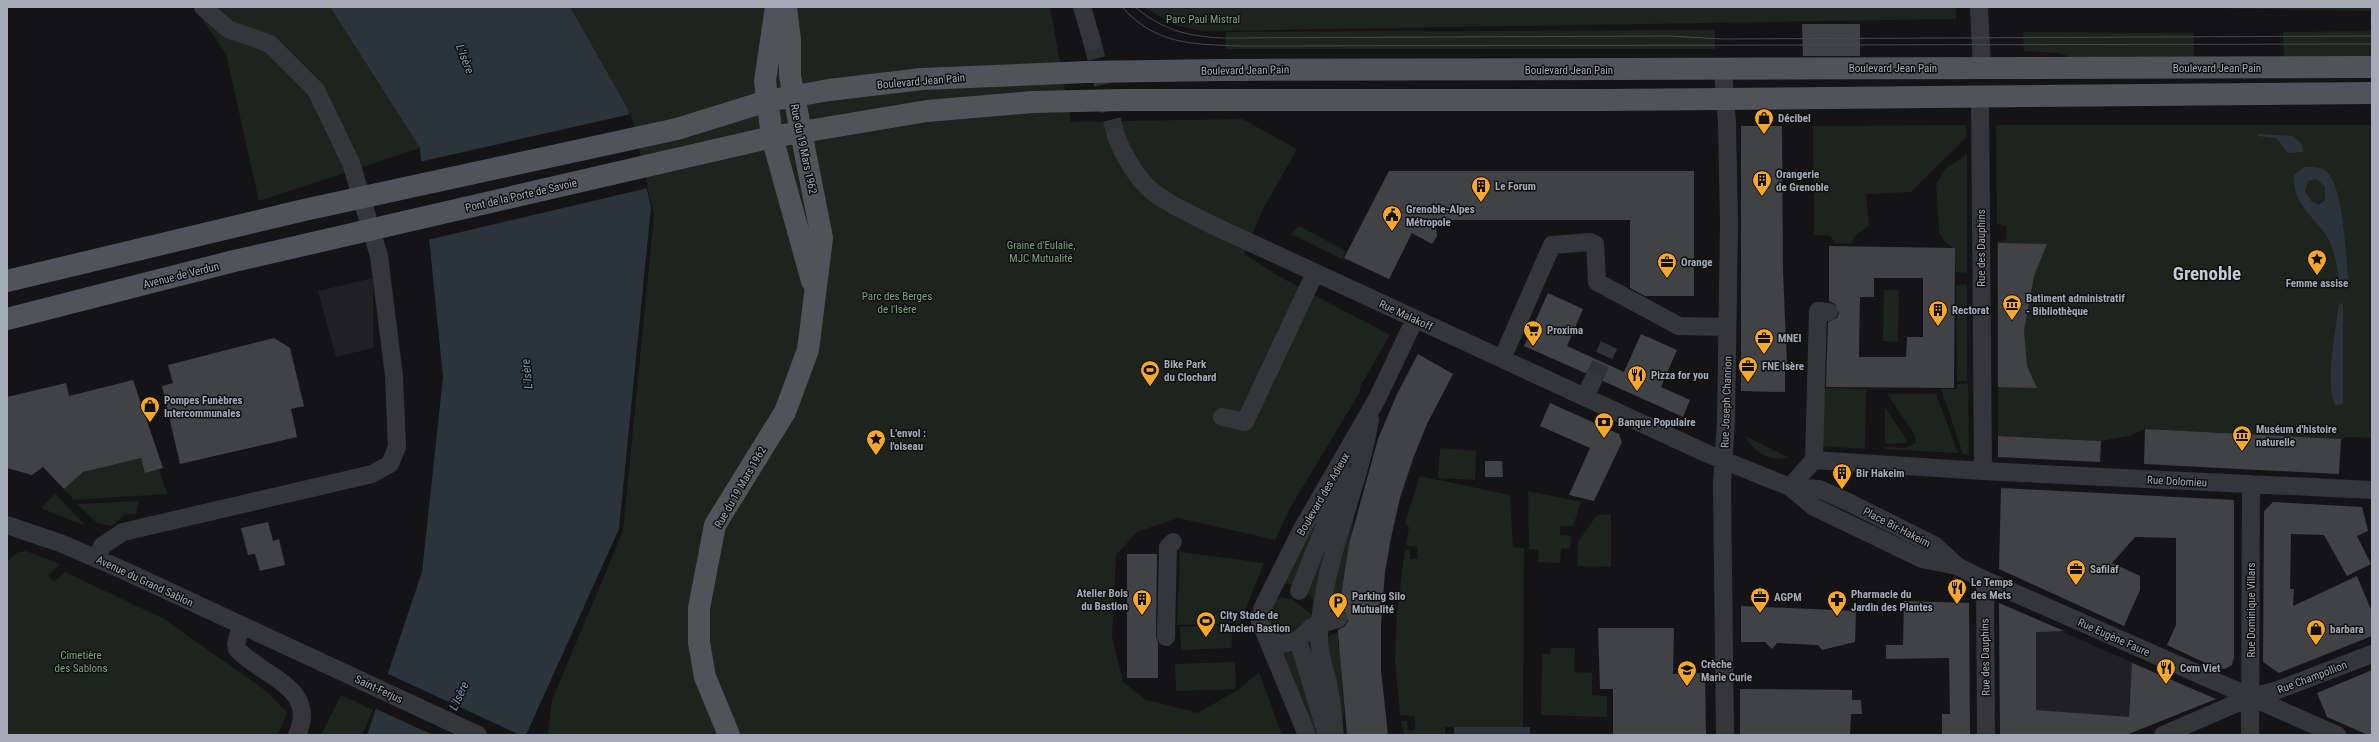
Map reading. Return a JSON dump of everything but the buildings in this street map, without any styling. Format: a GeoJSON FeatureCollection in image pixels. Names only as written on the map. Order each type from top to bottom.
{"type":"FeatureCollection","features":[{"type":"Feature","properties":{"kind":"main road","name":"Rue du 19 Mars 1962"},"geometry":{"type":"LineString","coordinates":[[776,7],[766,65],[767,101],[772,137],[814,289]]}},
{"type":"Feature","properties":{"kind":"main road","name":"Rue du 19 Mars 1962"},"geometry":{"type":"LineString","coordinates":[[729,735],[705,677],[700,643],[699,608],[715,525],[785,412],[808,350],[814,289],[822,238],[790,76],[790,40],[786,7]]}},
{"type":"Feature","properties":{"kind":"main road","name":"Boulevard Jean Pain"},"geometry":{"type":"LineString","coordinates":[[7,282],[347,201],[677,129],[767,101],[853,87],[922,79],[1087,72],[1221,70],[1723,70],[2372,67]]}},
{"type":"Feature","properties":{"kind":"main road"},"geometry":{"type":"LineString","coordinates":[[772,137],[861,120],[927,111],[1032,102],[1725,99],[2372,93]]}},
{"type":"Feature","properties":{"kind":"main road","name":"Pont de la Porte de Savoie"},"geometry":{"type":"LineString","coordinates":[[356,233],[687,158],[772,137]]}},
{"type":"Feature","properties":{"kind":"main road","name":"Avenue de Verdun"},"geometry":{"type":"LineString","coordinates":[[7,318],[356,233]]}},
{"type":"Feature","properties":{"kind":"street"},"geometry":{"type":"LineString","coordinates":[[97,559],[102,546],[123,532],[372,474],[390,464],[396,447],[394,376],[379,256],[351,163],[316,90],[270,44],[228,29],[203,7]]}},
{"type":"Feature","properties":{"kind":"street"},"geometry":{"type":"LineString","coordinates":[[1082,7],[1092,41]]}},
{"type":"Feature","properties":{"kind":"street"},"geometry":{"type":"LineString","coordinates":[[1979,9],[1982,68]]}},
{"type":"Feature","properties":{"kind":"street","name":"Rue Joseph Chanrion"},"geometry":{"type":"LineString","coordinates":[[1723,70],[1729,224],[1724,460],[1722,484],[1725,735]]}},
{"type":"Feature","properties":{"kind":"street","name":"Rue des Dauphins"},"geometry":{"type":"LineString","coordinates":[[1980,97],[1983,471]]}},
{"type":"Feature","properties":{"kind":"street","name":"Rue Malakoff"},"geometry":{"type":"LineString","coordinates":[[1116,136],[1122,152],[1138,178],[1157,196],[1315,273],[1585,398],[1724,460]]}},
{"type":"Feature","properties":{"kind":"street"},"geometry":{"type":"LineString","coordinates":[[1502,359],[1552,245],[1590,242],[1595,244],[1597,282],[1679,326],[1727,326]]}},
{"type":"Feature","properties":{"kind":"street"},"geometry":{"type":"LineString","coordinates":[[1222,417],[1245,422],[1315,273]]}},
{"type":"Feature","properties":{"kind":"street"},"geometry":{"type":"LineString","coordinates":[[1790,487],[1814,460],[1818,311],[1829,312]]}},
{"type":"Feature","properties":{"kind":"street","name":"Boulevard des Adieux"},"geometry":{"type":"LineString","coordinates":[[1307,735],[1260,621],[1262,609],[1302,529],[1377,399],[1415,319]]}},
{"type":"Feature","properties":{"kind":"street"},"geometry":{"type":"LineString","coordinates":[[1585,398],[1593,380]]}},
{"type":"Feature","properties":{"kind":"street","name":"Boulevard des Adieux"},"geometry":{"type":"LineString","coordinates":[[1299,591],[1332,505],[1370,419],[1377,399]]}},
{"type":"Feature","properties":{"kind":"street","name":"Boulevard des Adieux"},"geometry":{"type":"LineString","coordinates":[[1319,639],[1321,603],[1332,556],[1365,448],[1370,419]]}},
{"type":"Feature","properties":{"kind":"street","name":"Place Bir-Hakeim"},"geometry":{"type":"LineString","coordinates":[[1724,460],[1790,487],[1819,489],[1880,517],[1934,546],[1957,566]]}},
{"type":"Feature","properties":{"kind":"street"},"geometry":{"type":"LineString","coordinates":[[1814,460],[1983,471]]}},
{"type":"Feature","properties":{"kind":"street","name":"Rue Dolomieu"},"geometry":{"type":"LineString","coordinates":[[1983,471],[2372,490]]}},
{"type":"Feature","properties":{"kind":"street","name":"Rue Dominique Villars"},"geometry":{"type":"LineString","coordinates":[[2250,735],[2251,484]]}},
{"type":"Feature","properties":{"kind":"street","name":"Avenue du Grand Sablon"},"geometry":{"type":"LineString","coordinates":[[7,525],[60,543],[97,559],[280,644]]}},
{"type":"Feature","properties":{"kind":"street"},"geometry":{"type":"LineString","coordinates":[[1166,637],[1168,551],[1173,542]]}},
{"type":"Feature","properties":{"kind":"street","name":"Rue Eugène Faure"},"geometry":{"type":"LineString","coordinates":[[1957,566],[1984,580],[2337,735]]}},
{"type":"Feature","properties":{"kind":"street","name":"Rue des Dauphins"},"geometry":{"type":"LineString","coordinates":[[1984,580],[1986,735]]}},
{"type":"Feature","properties":{"kind":"street"},"geometry":{"type":"LineString","coordinates":[[1271,591],[1299,591],[1308,604],[1321,613],[1338,619]]}},
{"type":"Feature","properties":{"kind":"street"},"geometry":{"type":"LineString","coordinates":[[1321,603],[1338,619]]}},
{"type":"Feature","properties":{"kind":"street"},"geometry":{"type":"LineString","coordinates":[[1335,735],[1329,688],[1319,639],[1326,628],[1338,619]]}},
{"type":"Feature","properties":{"kind":"street"},"geometry":{"type":"LineString","coordinates":[[1269,641],[1282,644],[1298,640],[1312,627],[1338,619]]}},
{"type":"Feature","properties":{"kind":"street"},"geometry":{"type":"LineString","coordinates":[[241,626],[236,644],[237,649],[289,688],[300,702],[303,718],[297,735]]}},
{"type":"Feature","properties":{"kind":"street"},"geometry":{"type":"LineString","coordinates":[[1298,640],[1326,735]]}},
{"type":"Feature","properties":{"kind":"street","name":"Saint-Ferjus"},"geometry":{"type":"LineString","coordinates":[[280,644],[478,735]]}},
{"type":"Feature","properties":{"kind":"street","name":"Rue Champollion"},"geometry":{"type":"LineString","coordinates":[[2163,735],[2251,697],[2275,691],[2372,654]]}},
{"type":"Feature","properties":{"kind":"shaded area"},"geometry":{"type":"Polygon","coordinates":[[[373,278],[373,348],[336,357],[318,291],[373,278]]]}},
{"type":"Feature","properties":{"kind":"shaded area"},"geometry":{"type":"Polygon","coordinates":[[[1999,604],[2156,673],[2154,724],[2126,735],[2000,735],[1999,604]]]}},
{"type":"Feature","properties":{"kind":"green space"},"geometry":{"type":"Polygon","coordinates":[[[194,7],[330,7],[420,148],[259,201],[226,54],[194,7]]]}},
{"type":"Feature","properties":{"kind":"green space","name":"Parc des Berges de l'Isère"},"geometry":{"type":"Polygon","coordinates":[[[569,7],[1050,7],[1071,122],[1242,119],[1297,149],[1262,211],[1244,254],[1280,277],[1390,335],[1360,387],[1360,392],[1290,508],[1275,540],[1178,518],[1137,532],[1116,555],[1112,636],[1123,682],[1146,700],[1198,713],[1239,689],[1259,672],[1282,735],[548,735],[552,700],[623,531],[654,214],[628,109],[569,7]]]}},
{"type":"Feature","properties":{"kind":"green space","name":"Parc Paul Mistral"},"geometry":{"type":"Polygon","coordinates":[[[1143,7],[1956,7],[1956,19],[1202,31],[1175,25],[1143,7]]]}},
{"type":"Feature","properties":{"kind":"green space"},"geometry":{"type":"Polygon","coordinates":[[[2158,7],[2372,7],[2372,11],[2158,7]]]}},
{"type":"Feature","properties":{"kind":"green space"},"geometry":{"type":"Polygon","coordinates":[[[1715,30],[1715,49],[1226,49],[1226,32],[1715,30]]]}},
{"type":"Feature","properties":{"kind":"green space"},"geometry":{"type":"Polygon","coordinates":[[[2372,31],[2372,57],[2284,58],[2283,32],[2372,31]]]}},
{"type":"Feature","properties":{"kind":"green space"},"geometry":{"type":"Polygon","coordinates":[[[2023,32],[2194,33],[2194,58],[2073,58],[2059,53],[2024,51],[2023,32]]]}},
{"type":"Feature","properties":{"kind":"green space"},"geometry":{"type":"Polygon","coordinates":[[[1966,125],[1966,138],[1911,192],[1866,194],[1869,226],[1856,235],[1851,244],[1835,243],[1830,236],[1814,235],[1813,126],[1966,125]]]}},
{"type":"Feature","properties":{"kind":"green space"},"geometry":{"type":"Polygon","coordinates":[[[1996,125],[2372,125],[2372,438],[2348,437],[2341,439],[2145,429],[2129,436],[2101,441],[1998,436],[1997,242],[2007,239],[2006,226],[1997,224],[1996,125]]]}},
{"type":"Feature","properties":{"kind":"green space"},"geometry":{"type":"Polygon","coordinates":[[[1967,154],[1967,273],[1956,272],[1954,248],[1945,242],[1939,232],[1936,184],[1946,168],[1967,154]]]}},
{"type":"Feature","properties":{"kind":"green space"},"geometry":{"type":"Polygon","coordinates":[[[1299,226],[1346,251],[1342,259],[1291,234],[1299,226]]]}},
{"type":"Feature","properties":{"kind":"green space"},"geometry":{"type":"Polygon","coordinates":[[[1967,284],[1967,381],[1957,381],[1956,285],[1967,284]]]}},
{"type":"Feature","properties":{"kind":"green space"},"geometry":{"type":"Polygon","coordinates":[[[1884,290],[1899,290],[1898,342],[1883,341],[1884,290]]]}},
{"type":"Feature","properties":{"kind":"green space"},"geometry":{"type":"Polygon","coordinates":[[[1957,384],[1968,384],[1969,455],[1963,454],[1941,389],[1957,389],[1957,384]]]}},
{"type":"Feature","properties":{"kind":"green space"},"geometry":{"type":"Polygon","coordinates":[[[1822,388],[1866,389],[1865,449],[1822,446],[1822,388]]]}},
{"type":"Feature","properties":{"kind":"green space"},"geometry":{"type":"Polygon","coordinates":[[[1887,394],[1936,394],[1958,453],[1885,449],[1885,447],[1906,448],[1916,443],[1915,435],[1887,394]]]}},
{"type":"Feature","properties":{"kind":"green space"},"geometry":{"type":"Polygon","coordinates":[[[1885,407],[1906,439],[1906,443],[1885,444],[1885,407]]]}},
{"type":"Feature","properties":{"kind":"green space"},"geometry":{"type":"Polygon","coordinates":[[[1745,436],[1789,458],[1782,459],[1763,455],[1753,447],[1745,436]]]}},
{"type":"Feature","properties":{"kind":"green space"},"geometry":{"type":"Polygon","coordinates":[[[1440,448],[1476,451],[1475,480],[1438,478],[1440,448]]]}},
{"type":"Feature","properties":{"kind":"green space"},"geometry":{"type":"Polygon","coordinates":[[[141,458],[145,473],[159,469],[167,494],[74,500],[64,489],[85,470],[141,458]]]}},
{"type":"Feature","properties":{"kind":"green space"},"geometry":{"type":"Polygon","coordinates":[[[1420,476],[1510,495],[1513,547],[1524,548],[1523,727],[1445,727],[1445,735],[1404,735],[1401,721],[1407,721],[1408,730],[1415,730],[1415,716],[1400,715],[1395,659],[1397,611],[1405,550],[1410,550],[1410,559],[1418,559],[1417,546],[1406,546],[1409,527],[1405,523],[1420,476]]]}},
{"type":"Feature","properties":{"kind":"green space"},"geometry":{"type":"Polygon","coordinates":[[[1336,477],[1295,584],[1282,584],[1336,477]]]}},
{"type":"Feature","properties":{"kind":"green space"},"geometry":{"type":"Polygon","coordinates":[[[1348,481],[1316,604],[1306,590],[1348,481]]]}},
{"type":"Feature","properties":{"kind":"green space"},"geometry":{"type":"Polygon","coordinates":[[[1528,491],[1581,502],[1573,526],[1560,526],[1560,535],[1571,536],[1570,549],[1561,548],[1560,563],[1538,562],[1539,550],[1529,549],[1528,491]]]}},
{"type":"Feature","properties":{"kind":"green space"},"geometry":{"type":"Polygon","coordinates":[[[55,494],[86,526],[43,509],[42,507],[55,494]]]}},
{"type":"Feature","properties":{"kind":"green space"},"geometry":{"type":"Polygon","coordinates":[[[139,501],[136,514],[125,515],[111,526],[97,523],[77,504],[139,501]]]}},
{"type":"Feature","properties":{"kind":"green space"},"geometry":{"type":"Polygon","coordinates":[[[1352,510],[1354,520],[1339,605],[1332,603],[1328,598],[1352,510]]]}},
{"type":"Feature","properties":{"kind":"green space"},"geometry":{"type":"Polygon","coordinates":[[[1611,514],[1611,567],[1578,566],[1578,542],[1597,515],[1611,514]]]}},
{"type":"Feature","properties":{"kind":"green space","name":"Cimetière des Sablons"},"geometry":{"type":"Polygon","coordinates":[[[26,551],[60,564],[48,576],[54,582],[65,572],[164,619],[269,693],[287,713],[278,735],[7,735],[7,562],[18,552],[26,551]]]}},
{"type":"Feature","properties":{"kind":"green space"},"geometry":{"type":"Polygon","coordinates":[[[1180,552],[1264,563],[1240,623],[1177,625],[1180,552]]]}},
{"type":"Feature","properties":{"kind":"green space"},"geometry":{"type":"Polygon","coordinates":[[[1279,597],[1292,599],[1312,615],[1312,618],[1301,630],[1279,637],[1271,631],[1269,612],[1272,604],[1279,597]]]}},
{"type":"Feature","properties":{"kind":"green space","name":"City Stade de l'Ancien Bastion"},"geometry":{"type":"Polygon","coordinates":[[[1231,625],[1232,648],[1181,650],[1180,627],[1231,625]]]}},
{"type":"Feature","properties":{"kind":"green space"},"geometry":{"type":"Polygon","coordinates":[[[1338,633],[1344,710],[1342,722],[1324,642],[1331,634],[1338,633]]]}},
{"type":"Feature","properties":{"kind":"green space"},"geometry":{"type":"Polygon","coordinates":[[[1551,648],[1575,648],[1574,672],[1592,673],[1592,695],[1607,696],[1607,717],[1541,715],[1542,654],[1550,654],[1551,648]]]}},
{"type":"Feature","properties":{"kind":"green space"},"geometry":{"type":"Polygon","coordinates":[[[1276,649],[1292,650],[1319,735],[1313,735],[1276,649]]]}},
{"type":"Feature","properties":{"kind":"green space"},"geometry":{"type":"Polygon","coordinates":[[[1235,662],[1236,689],[1176,691],[1175,664],[1235,662]]]}},
{"type":"Feature","properties":{"kind":"green space"},"geometry":{"type":"Polygon","coordinates":[[[341,695],[373,710],[362,735],[321,735],[341,695]]]}},
{"type":"Feature","properties":{"kind":"water","name":"L'Isère"},"geometry":{"type":"Polygon","coordinates":[[[330,7],[570,7],[628,109],[651,207],[619,529],[526,735],[367,735],[422,572],[443,377],[420,148],[330,7]]]}},
{"type":"Feature","properties":{"kind":"water"},"geometry":{"type":"Polygon","coordinates":[[[2257,134],[2293,136],[2302,144],[2303,152],[2288,153],[2276,138],[2258,136],[2257,134]]]}},
{"type":"Feature","properties":{"kind":"water"},"geometry":{"type":"Polygon","coordinates":[[[2304,167],[2316,167],[2325,170],[2333,180],[2341,208],[2349,285],[2339,285],[2337,266],[2332,247],[2326,235],[2300,201],[2294,185],[2294,175],[2304,167]],[[2317,179],[2308,181],[2305,191],[2311,201],[2319,205],[2325,200],[2325,187],[2317,179]]]}},
{"type":"Feature","properties":{"kind":"water"},"geometry":{"type":"Polygon","coordinates":[[[2339,303],[2343,304],[2343,404],[2335,405],[2332,396],[2331,370],[2339,303]]]}},
{"type":"Feature","properties":{"kind":"water"},"geometry":{"type":"Polygon","coordinates":[[[1454,727],[1530,727],[1530,735],[1454,735],[1454,727]]]}},
{"type":"Feature","properties":{"kind":"pier"},"geometry":{"type":"Polygon","coordinates":[[[631,114],[648,188],[427,240],[419,162],[631,114]]]}},
{"type":"Feature","properties":{"kind":"pier"},"geometry":{"type":"Polygon","coordinates":[[[386,673],[520,735],[433,735],[374,708],[386,673]]]}},
{"type":"Feature","properties":{"kind":"tunnel"},"geometry":{"type":"LineString","coordinates":[[1092,41],[1116,136]]}},
{"type":"Feature","properties":{"kind":"tunnel"},"geometry":{"type":"LineString","coordinates":[[1593,380],[1609,345]]}},
{"type":"Feature","properties":{"kind":"tram line"},"geometry":{"type":"LineString","coordinates":[[1122,7],[1135,20],[1162,36],[1190,43],[1239,46],[2372,44]]}},
{"type":"Feature","properties":{"kind":"tram line"},"geometry":{"type":"LineString","coordinates":[[1135,7],[1155,21],[1176,30],[1197,36],[1222,38],[1670,36],[1722,39],[2372,36]]}},
{"type":"Feature","properties":{"kind":"place","name":"Décibel"},"geometry":{"type":"Point","coordinates":[1764,135]}},
{"type":"Feature","properties":{"kind":"place","name":"Orangerie de Grenoble"},"geometry":{"type":"Point","coordinates":[1762,197]}},
{"type":"Feature","properties":{"kind":"place","name":"Le Forum"},"geometry":{"type":"Point","coordinates":[1481,203]}},
{"type":"Feature","properties":{"kind":"place","name":"Grenoble-Alpes Métropole"},"geometry":{"type":"Point","coordinates":[1392,232]}},
{"type":"Feature","properties":{"kind":"place","name":"Femme assise"},"geometry":{"type":"Point","coordinates":[2317,276]}},
{"type":"Feature","properties":{"kind":"place","name":"Orange"},"geometry":{"type":"Point","coordinates":[1667,279]}},
{"type":"Feature","properties":{"kind":"place","name":"Batiment administratif - Bibliothèque"},"geometry":{"type":"Point","coordinates":[2012,321]}},
{"type":"Feature","properties":{"kind":"place","name":"Rectorat"},"geometry":{"type":"Point","coordinates":[1938,327]}},
{"type":"Feature","properties":{"kind":"place","name":"Proxima"},"geometry":{"type":"Point","coordinates":[1533,347]}},
{"type":"Feature","properties":{"kind":"place","name":"MNEI"},"geometry":{"type":"Point","coordinates":[1764,355]}},
{"type":"Feature","properties":{"kind":"place","name":"FNE Isère"},"geometry":{"type":"Point","coordinates":[1748,383]}},
{"type":"Feature","properties":{"kind":"place","name":"Bike Park du Clochard"},"geometry":{"type":"Point","coordinates":[1150,387]}},
{"type":"Feature","properties":{"kind":"place","name":"Pizza for you"},"geometry":{"type":"Point","coordinates":[1637,392]}},
{"type":"Feature","properties":{"kind":"place","name":"Pompes Funèbres Intercommunales"},"geometry":{"type":"Point","coordinates":[150,423]}},
{"type":"Feature","properties":{"kind":"place","name":"Banque Populaire"},"geometry":{"type":"Point","coordinates":[1604,439]}},
{"type":"Feature","properties":{"kind":"place","name":"Muséum d'histoire naturelle"},"geometry":{"type":"Point","coordinates":[2242,452]}},
{"type":"Feature","properties":{"kind":"place","name":"L'envol : l'oiseau"},"geometry":{"type":"Point","coordinates":[876,456]}},
{"type":"Feature","properties":{"kind":"place","name":"Bir Hakeim"},"geometry":{"type":"Point","coordinates":[1842,490]}},
{"type":"Feature","properties":{"kind":"place","name":"Safilaf"},"geometry":{"type":"Point","coordinates":[2076,586]}},
{"type":"Feature","properties":{"kind":"place","name":"Le Temps des Mets"},"geometry":{"type":"Point","coordinates":[1957,605]}},
{"type":"Feature","properties":{"kind":"place","name":"AGPM"},"geometry":{"type":"Point","coordinates":[1760,614]}},
{"type":"Feature","properties":{"kind":"place","name":"Atelier Bois du Bastion"},"geometry":{"type":"Point","coordinates":[1142,616]}},
{"type":"Feature","properties":{"kind":"place","name":"Pharmacie du Jardin des Plantes"},"geometry":{"type":"Point","coordinates":[1837,617]}},
{"type":"Feature","properties":{"kind":"place","name":"Parking Silo Mutualité"},"geometry":{"type":"Point","coordinates":[1338,619]}},
{"type":"Feature","properties":{"kind":"place","name":"City Stade de l'Ancien Bastion"},"geometry":{"type":"Point","coordinates":[1206,638]}},
{"type":"Feature","properties":{"kind":"place","name":"barbara"},"geometry":{"type":"Point","coordinates":[2316,646]}},
{"type":"Feature","properties":{"kind":"place","name":"Cơm Viet"},"geometry":{"type":"Point","coordinates":[2166,685]}},
{"type":"Feature","properties":{"kind":"place","name":"Crèche Marie Curie"},"geometry":{"type":"Point","coordinates":[1687,687]}},
{"type":"Feature","properties":{"kind":"district","name":"Grenoble"},"geometry":{"type":"Point","coordinates":[2207,273]}},
{"type":"Feature","properties":{"kind":"park label","name":"Graine d'Eulalie, MJC Mutualité"},"geometry":{"type":"Point","coordinates":[1041,251]}}]}
